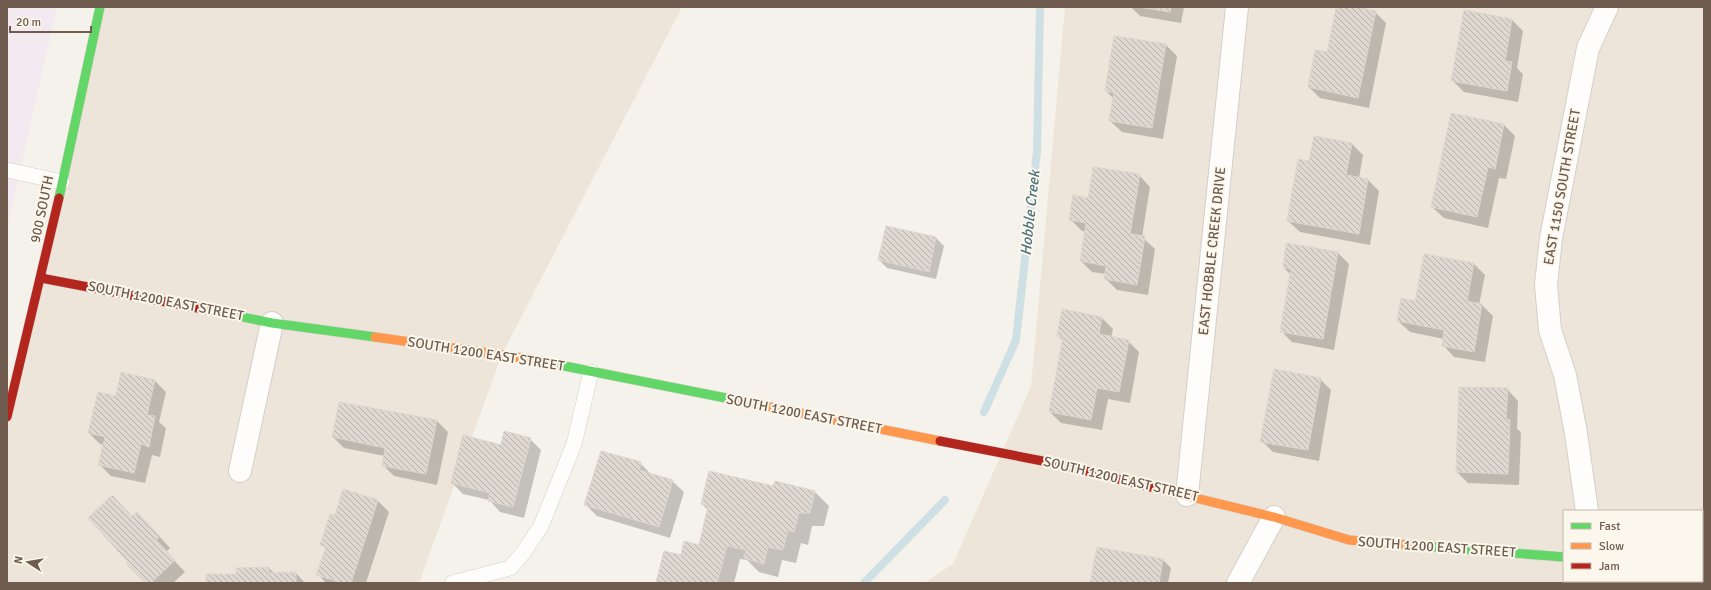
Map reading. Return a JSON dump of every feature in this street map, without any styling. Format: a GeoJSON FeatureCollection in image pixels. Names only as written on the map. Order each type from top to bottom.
{"type":"FeatureCollection","features":[{"type":"Feature","properties":{"kind":"street","name":"900 SOUTH"},"geometry":{"type":"LineString","coordinates":[[7,417],[41,278],[100,7]]}},
{"type":"Feature","properties":{"kind":"street","name":"EAST HOBBLE CREEK DRIVE"},"geometry":{"type":"LineString","coordinates":[[1187,495],[1237,7]]}},
{"type":"Feature","properties":{"kind":"street","name":"EAST 1150 SOUTH STREET"},"geometry":{"type":"LineString","coordinates":[[1587,510],[1576,433],[1565,375],[1550,330],[1546,285],[1551,238],[1588,48],[1607,7]]}},
{"type":"Feature","properties":{"kind":"street","name":"SOUTH 1200 EAST STREET"},"geometry":{"type":"LineString","coordinates":[[41,278],[94,287],[272,323],[502,354],[1058,464],[1274,517],[1349,540],[1563,557]]}},
{"type":"Feature","properties":{"kind":"street"},"geometry":{"type":"LineString","coordinates":[[240,471],[272,323]]}},
{"type":"Feature","properties":{"kind":"street"},"geometry":{"type":"LineString","coordinates":[[1238,583],[1274,517]]}},
{"type":"Feature","properties":{"kind":"lane"},"geometry":{"type":"LineString","coordinates":[[7,170],[62,182]]}},
{"type":"Feature","properties":{"kind":"lane"},"geometry":{"type":"LineString","coordinates":[[452,583],[510,568],[523,554],[541,526],[574,444],[591,372]]}},
{"type":"Feature","properties":{"kind":"shaded area"},"geometry":{"type":"Polygon","coordinates":[[[7,7],[57,7],[7,228],[7,7]]]}},
{"type":"Feature","properties":{"kind":"shaded area"},"geometry":{"type":"Polygon","coordinates":[[[100,7],[682,7],[502,354],[419,583],[7,583],[7,410],[100,7]]]}},
{"type":"Feature","properties":{"kind":"shaded area"},"geometry":{"type":"Polygon","coordinates":[[[1065,7],[1704,7],[1704,583],[924,583],[953,564],[1031,386],[1065,7]]]}},
{"type":"Feature","properties":{"kind":"building"},"geometry":{"type":"Polygon","coordinates":[[[1139,7],[1171,7],[1170,12],[1139,7]]]}},
{"type":"Feature","properties":{"kind":"building"},"geometry":{"type":"Polygon","coordinates":[[[1336,7],[1356,7],[1376,11],[1358,98],[1308,87],[1315,50],[1327,52],[1336,7]]]}},
{"type":"Feature","properties":{"kind":"building"},"geometry":{"type":"Polygon","coordinates":[[[1464,10],[1512,19],[1505,61],[1512,62],[1507,91],[1451,81],[1464,10]]]}},
{"type":"Feature","properties":{"kind":"building"},"geometry":{"type":"Polygon","coordinates":[[[1114,36],[1166,44],[1152,128],[1109,121],[1114,93],[1105,91],[1114,36]]]}},
{"type":"Feature","properties":{"kind":"building"},"geometry":{"type":"Polygon","coordinates":[[[1451,113],[1504,124],[1495,169],[1488,167],[1477,217],[1431,207],[1451,113]]]}},
{"type":"Feature","properties":{"kind":"building"},"geometry":{"type":"Polygon","coordinates":[[[1314,136],[1352,143],[1346,175],[1368,179],[1359,234],[1287,221],[1298,159],[1309,161],[1314,136]]]}},
{"type":"Feature","properties":{"kind":"building"},"geometry":{"type":"Polygon","coordinates":[[[1093,167],[1140,174],[1130,234],[1145,236],[1137,285],[1104,279],[1106,266],[1080,261],[1086,223],[1069,220],[1073,195],[1088,198],[1093,167]]]}},
{"type":"Feature","properties":{"kind":"building"},"geometry":{"type":"Polygon","coordinates":[[[886,226],[936,237],[929,272],[878,260],[886,226]]]}},
{"type":"Feature","properties":{"kind":"building"},"geometry":{"type":"Polygon","coordinates":[[[1286,243],[1338,252],[1323,339],[1280,332],[1291,269],[1283,268],[1286,243]]]}},
{"type":"Feature","properties":{"kind":"building"},"geometry":{"type":"Polygon","coordinates":[[[1424,254],[1474,263],[1467,301],[1482,304],[1474,352],[1442,346],[1444,330],[1397,321],[1401,298],[1415,301],[1424,254]]]}},
{"type":"Feature","properties":{"kind":"building"},"geometry":{"type":"Polygon","coordinates":[[[1062,309],[1102,317],[1099,334],[1129,340],[1119,392],[1097,388],[1091,420],[1049,412],[1063,337],[1057,336],[1062,309]]]}},
{"type":"Feature","properties":{"kind":"building"},"geometry":{"type":"Polygon","coordinates":[[[1274,369],[1321,378],[1308,450],[1260,442],[1274,369]]]}},
{"type":"Feature","properties":{"kind":"building"},"geometry":{"type":"Polygon","coordinates":[[[121,372],[155,380],[147,415],[155,416],[149,447],[141,444],[134,473],[98,465],[105,437],[88,433],[98,392],[116,396],[121,372]]]}},
{"type":"Feature","properties":{"kind":"building"},"geometry":{"type":"Polygon","coordinates":[[[1459,387],[1508,388],[1506,419],[1510,420],[1508,474],[1456,472],[1459,387]]]}},
{"type":"Feature","properties":{"kind":"building"},"geometry":{"type":"Polygon","coordinates":[[[339,402],[437,420],[426,474],[382,466],[385,448],[332,437],[339,402]]]}},
{"type":"Feature","properties":{"kind":"building"},"geometry":{"type":"Polygon","coordinates":[[[504,431],[531,438],[513,507],[488,501],[490,493],[451,483],[463,435],[501,445],[504,431]]]}},
{"type":"Feature","properties":{"kind":"building"},"geometry":{"type":"Polygon","coordinates":[[[601,451],[641,462],[639,470],[673,480],[659,527],[584,505],[601,451]]]}},
{"type":"Feature","properties":{"kind":"building"},"geometry":{"type":"Polygon","coordinates":[[[709,471],[773,486],[775,481],[815,491],[810,513],[799,513],[794,532],[788,530],[783,550],[768,547],[764,564],[744,558],[746,550],[727,546],[717,583],[656,583],[664,551],[681,555],[684,541],[699,545],[708,506],[701,504],[709,471]]]}},
{"type":"Feature","properties":{"kind":"building"},"geometry":{"type":"Polygon","coordinates":[[[343,489],[378,500],[351,583],[342,583],[316,575],[326,547],[320,545],[330,514],[335,515],[343,489]]]}},
{"type":"Feature","properties":{"kind":"building"},"geometry":{"type":"Polygon","coordinates":[[[112,495],[132,516],[137,512],[160,536],[156,540],[175,560],[151,583],[145,583],[126,564],[128,562],[88,518],[112,495]]]}},
{"type":"Feature","properties":{"kind":"building"},"geometry":{"type":"Polygon","coordinates":[[[1097,547],[1163,559],[1159,583],[1090,583],[1097,547]]]}},
{"type":"Feature","properties":{"kind":"building"},"geometry":{"type":"Polygon","coordinates":[[[269,567],[269,573],[296,572],[296,583],[206,583],[206,574],[236,574],[236,568],[269,567]]]}},
{"type":"Feature","properties":{"kind":"waterway","name":"Hobble Creek"},"geometry":{"type":"LineString","coordinates":[[984,412],[1016,340],[1037,151],[1040,7]]}},
{"type":"Feature","properties":{"kind":"waterway","name":"Hobble Creek"},"geometry":{"type":"LineString","coordinates":[[864,583],[945,500]]}},
{"type":"Feature","properties":{"kind":"traffic: fast"},"geometry":{"type":"LineString","coordinates":[[59,198],[100,7]]}},
{"type":"Feature","properties":{"kind":"traffic: fast"},"geometry":{"type":"LineString","coordinates":[[208,310],[272,323],[375,337]]}},
{"type":"Feature","properties":{"kind":"traffic: fast"},"geometry":{"type":"LineString","coordinates":[[524,358],[736,400]]}},
{"type":"Feature","properties":{"kind":"traffic: fast"},"geometry":{"type":"LineString","coordinates":[[1411,545],[1563,557]]}},
{"type":"Feature","properties":{"kind":"traffic: slow"},"geometry":{"type":"LineString","coordinates":[[375,337],[524,358]]}},
{"type":"Feature","properties":{"kind":"traffic: slow"},"geometry":{"type":"LineString","coordinates":[[736,400],[940,441]]}},
{"type":"Feature","properties":{"kind":"traffic: slow"},"geometry":{"type":"LineString","coordinates":[[1150,487],[1274,517],[1349,540],[1411,545]]}},
{"type":"Feature","properties":{"kind":"traffic: jam"},"geometry":{"type":"LineString","coordinates":[[7,417],[59,198]]}},
{"type":"Feature","properties":{"kind":"traffic: jam"},"geometry":{"type":"LineString","coordinates":[[41,278],[208,310]]}},
{"type":"Feature","properties":{"kind":"traffic: jam"},"geometry":{"type":"LineString","coordinates":[[940,441],[1058,464],[1150,487]]}}]}
